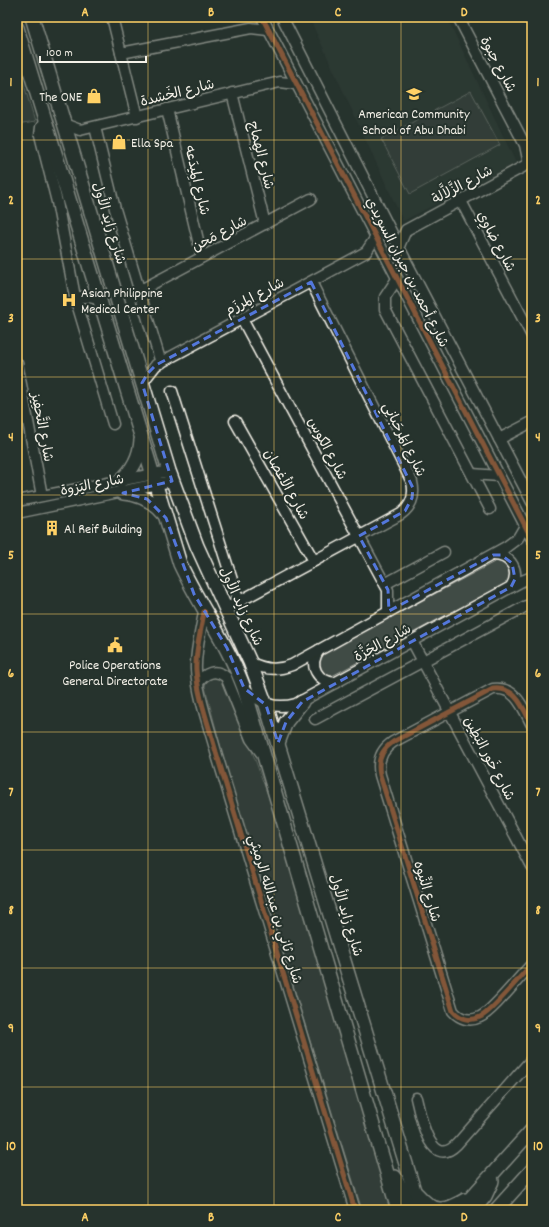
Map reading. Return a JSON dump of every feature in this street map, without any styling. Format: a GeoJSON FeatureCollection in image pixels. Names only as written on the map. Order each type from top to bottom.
{"type":"FeatureCollection","features":[{"type":"Feature","properties":{"kind":"main road","name":"شارع زايد الأول"},"geometry":{"type":"LineString","coordinates":[[32,17],[134,358],[171,476],[197,546],[250,662],[266,705],[420,1210]]}},
{"type":"Feature","properties":{"kind":"main road"},"geometry":{"type":"LineString","coordinates":[[38,38],[40,17]]}},
{"type":"Feature","properties":{"kind":"main road"},"geometry":{"type":"LineString","coordinates":[[17,28],[180,564],[204,612],[227,648],[244,688],[398,1210]]}},
{"type":"Feature","properties":{"kind":"main road"},"geometry":{"type":"LineString","coordinates":[[141,436],[140,449],[136,461],[122,487],[156,505],[166,518]]}},
{"type":"Feature","properties":{"kind":"main road"},"geometry":{"type":"LineString","coordinates":[[278,743],[286,722],[302,702]]}},
{"type":"Feature","properties":{"kind":"main road"},"geometry":{"type":"LineString","coordinates":[[460,1210],[532,1130]]}},
{"type":"Feature","properties":{"kind":"main road"},"geometry":{"type":"LineString","coordinates":[[386,1166],[399,1184],[409,1210]]}},
{"type":"Feature","properties":{"kind":"main road"},"geometry":{"type":"LineString","coordinates":[[496,1210],[532,1170]]}},
{"type":"Feature","properties":{"kind":"main road"},"geometry":{"type":"LineString","coordinates":[[474,1210],[488,1190],[494,1172]]}},
{"type":"Feature","properties":{"kind":"main road"},"geometry":{"type":"LineString","coordinates":[[414,1191],[428,1205],[442,1210],[451,1208],[473,1196]]}},
{"type":"Feature","properties":{"kind":"street"},"geometry":{"type":"LineString","coordinates":[[112,17],[137,117]]}},
{"type":"Feature","properties":{"kind":"street"},"geometry":{"type":"LineString","coordinates":[[251,28],[260,17]]}},
{"type":"Feature","properties":{"kind":"street","name":"شارع أحمد بن جبران السويدي"},"geometry":{"type":"LineString","coordinates":[[260,17],[289,69],[532,539]]}},
{"type":"Feature","properties":{"kind":"street","name":"شارع أحمد بن جبران السويدي"},"geometry":{"type":"LineString","coordinates":[[282,17],[386,222],[532,502]]}},
{"type":"Feature","properties":{"kind":"street","name":"شارع حِبوة"},"geometry":{"type":"LineString","coordinates":[[458,17],[529,148],[530,163]]}},
{"type":"Feature","properties":{"kind":"street"},"geometry":{"type":"LineString","coordinates":[[121,53],[251,28],[268,30]]}},
{"type":"Feature","properties":{"kind":"street"},"geometry":{"type":"LineString","coordinates":[[280,82],[289,69]]}},
{"type":"Feature","properties":{"kind":"street","name":"شارع الخَشدة"},"geometry":{"type":"LineString","coordinates":[[80,130],[280,82],[296,84]]}},
{"type":"Feature","properties":{"kind":"street","name":"شارع الهِماج"},"geometry":{"type":"LineString","coordinates":[[232,93],[264,224]]}},
{"type":"Feature","properties":{"kind":"street","name":"شارع المِيدَعه"},"geometry":{"type":"LineString","coordinates":[[167,109],[202,257]]}},
{"type":"Feature","properties":{"kind":"street"},"geometry":{"type":"LineString","coordinates":[[45,121],[41,127],[40,135],[57,202],[75,297],[113,424]]}},
{"type":"Feature","properties":{"kind":"street"},"geometry":{"type":"LineString","coordinates":[[64,124],[80,130],[70,146]]}},
{"type":"Feature","properties":{"kind":"street"},"geometry":{"type":"LineString","coordinates":[[96,127],[115,209],[159,364],[134,358]]}},
{"type":"Feature","properties":{"kind":"street","name":"شارع الزَّلاَّلة"},"geometry":{"type":"LineString","coordinates":[[406,230],[530,163]]}},
{"type":"Feature","properties":{"kind":"street","name":"شارع مَحن"},"geometry":{"type":"LineString","coordinates":[[139,291],[311,200]]}},
{"type":"Feature","properties":{"kind":"street","name":"شارع ضاوِي"},"geometry":{"type":"LineString","coordinates":[[461,201],[532,336]]}},
{"type":"Feature","properties":{"kind":"street"},"geometry":{"type":"LineString","coordinates":[[370,226],[375,219],[406,230],[399,246]]}},
{"type":"Feature","properties":{"kind":"street","name":"شارع المِرزَم"},"geometry":{"type":"LineString","coordinates":[[142,383],[159,364],[366,252],[376,237]]}},
{"type":"Feature","properties":{"kind":"street"},"geometry":{"type":"LineString","coordinates":[[366,252],[385,254]]}},
{"type":"Feature","properties":{"kind":"street"},"geometry":{"type":"LineString","coordinates":[[397,279],[385,297],[385,309],[490,509]]}},
{"type":"Feature","properties":{"kind":"street","name":"شارع المَرحَبانِي"},"geometry":{"type":"LineString","coordinates":[[225,609],[405,511],[412,498],[413,488],[311,282]]}},
{"type":"Feature","properties":{"kind":"street"},"geometry":{"type":"LineString","coordinates":[[75,297],[99,299]]}},
{"type":"Feature","properties":{"kind":"street","name":"شارع الكوس"},"geometry":{"type":"LineString","coordinates":[[242,319],[387,587],[405,602]]}},
{"type":"Feature","properties":{"kind":"street","name":"شارع التَّحفِيز"},"geometry":{"type":"LineString","coordinates":[[17,363],[42,496]]}},
{"type":"Feature","properties":{"kind":"street"},"geometry":{"type":"LineString","coordinates":[[454,388],[462,387],[469,381]]}},
{"type":"Feature","properties":{"kind":"street"},"geometry":{"type":"LineString","coordinates":[[172,391],[239,602]]}},
{"type":"Feature","properties":{"kind":"street"},"geometry":{"type":"LineString","coordinates":[[472,424],[479,417],[488,417]]}},
{"type":"Feature","properties":{"kind":"street","name":"شارع الأغصان"},"geometry":{"type":"LineString","coordinates":[[235,421],[314,561]]}},
{"type":"Feature","properties":{"kind":"street"},"geometry":{"type":"LineString","coordinates":[[499,439],[532,422]]}},
{"type":"Feature","properties":{"kind":"street"},"geometry":{"type":"LineString","coordinates":[[472,474],[500,476]]}},
{"type":"Feature","properties":{"kind":"street","name":"شارع اليَزوة"},"geometry":{"type":"LineString","coordinates":[[17,513],[171,476]]}},
{"type":"Feature","properties":{"kind":"street","name":"شارع اليَزوة"},"geometry":{"type":"LineString","coordinates":[[17,501],[42,496],[122,487]]}},
{"type":"Feature","properties":{"kind":"street","name":"شارع الجَزَّة"},"geometry":{"type":"LineString","coordinates":[[250,662],[266,669],[279,669],[292,665],[514,542],[526,526]]}},
{"type":"Feature","properties":{"kind":"street"},"geometry":{"type":"LineString","coordinates":[[387,587],[444,552]]}},
{"type":"Feature","properties":{"kind":"street"},"geometry":{"type":"LineString","coordinates":[[493,554],[505,557],[514,566],[515,575],[511,587]]}},
{"type":"Feature","properties":{"kind":"street","name":"شارع الجَزَّة"},"geometry":{"type":"LineString","coordinates":[[266,705],[284,707],[302,702],[511,587],[532,577]]}},
{"type":"Feature","properties":{"kind":"street","name":"شارع الكوس"},"geometry":{"type":"LineString","coordinates":[[387,587],[388,612]]}},
{"type":"Feature","properties":{"kind":"street"},"geometry":{"type":"LineString","coordinates":[[315,719],[526,606]]}},
{"type":"Feature","properties":{"kind":"street","name":"شارع ثاني بن عبدالله الرميثي"},"geometry":{"type":"LineString","coordinates":[[204,612],[197,655],[198,683],[216,752],[355,1210]]}},
{"type":"Feature","properties":{"kind":"street","name":"شارع خَور البَطِين"},"geometry":{"type":"LineString","coordinates":[[412,642],[532,867]]}},
{"type":"Feature","properties":{"kind":"street"},"geometry":{"type":"LineString","coordinates":[[319,650],[314,662],[317,674],[323,680],[335,684]]}},
{"type":"Feature","properties":{"kind":"street"},"geometry":{"type":"LineString","coordinates":[[198,683],[210,672],[220,673],[226,677],[251,739],[264,756]]}},
{"type":"Feature","properties":{"kind":"street"},"geometry":{"type":"LineString","coordinates":[[244,688],[266,705]]}},
{"type":"Feature","properties":{"kind":"street","name":"شارع النِّيوه"},"geometry":{"type":"LineString","coordinates":[[532,725],[516,697],[503,689],[488,691],[450,713],[389,744],[381,756],[379,765],[380,774],[450,1007],[456,1014],[463,1018],[472,1020],[481,1017],[532,964]]}},
{"type":"Feature","properties":{"kind":"street"},"geometry":{"type":"LineString","coordinates":[[416,1098],[429,1142],[434,1148],[440,1150],[451,1149],[532,1059]]}},
{"type":"Feature","properties":{"kind":"highlighted area"},"geometry":{"type":"Polygon","coordinates":[[[311,282],[413,488],[412,498],[405,511],[359,536],[388,590],[389,611],[493,555],[501,555],[512,563],[515,579],[511,587],[302,702],[286,722],[278,743],[266,705],[244,688],[227,648],[194,594],[166,518],[147,499],[123,493],[172,481],[142,383],[148,373],[156,365],[311,282]]]}},
{"type":"Feature","properties":{"kind":"shaded area","name":"American Community School of Abu Dhabi"},"geometry":{"type":"Polygon","coordinates":[[[309,17],[448,17],[516,163],[403,221],[309,17]]]}},
{"type":"Feature","properties":{"kind":"shaded area"},"geometry":{"type":"Polygon","coordinates":[[[17,61],[35,122],[17,125],[17,61]]]}},
{"type":"Feature","properties":{"kind":"shaded area"},"geometry":{"type":"Polygon","coordinates":[[[471,91],[500,145],[410,194],[381,139],[471,91]]]}},
{"type":"Feature","properties":{"kind":"shaded area"},"geometry":{"type":"Polygon","coordinates":[[[498,560],[509,562],[510,581],[332,676],[320,674],[317,660],[322,654],[498,560]]]}},
{"type":"Feature","properties":{"kind":"shaded area"},"geometry":{"type":"Polygon","coordinates":[[[214,675],[226,680],[292,861],[393,1210],[362,1210],[227,771],[205,687],[207,678],[214,675]]]}},
{"type":"Feature","properties":{"kind":"cycle path"},"geometry":{"type":"LineString","coordinates":[[262,17],[532,539]]}},
{"type":"Feature","properties":{"kind":"cycle path"},"geometry":{"type":"LineString","coordinates":[[204,612],[197,648],[196,663],[197,680],[201,701],[355,1210]]}},
{"type":"Feature","properties":{"kind":"cycle path"},"geometry":{"type":"LineString","coordinates":[[532,725],[522,705],[513,695],[508,691],[493,689],[393,742],[383,752],[379,765],[380,775],[453,1011],[465,1019],[476,1019],[480,1017],[499,1001],[532,964]]}},
{"type":"Feature","properties":{"kind":"place","name":"American Community School of Abu Dhabi"},"geometry":{"type":"Point","coordinates":[414,94]}},
{"type":"Feature","properties":{"kind":"place","name":"The ONE"},"geometry":{"type":"Point","coordinates":[94,96]}},
{"type":"Feature","properties":{"kind":"place","name":"Ella Spa"},"geometry":{"type":"Point","coordinates":[119,142]}},
{"type":"Feature","properties":{"kind":"place","name":"Asian Philippine Medical Center"},"geometry":{"type":"Point","coordinates":[69,300]}},
{"type":"Feature","properties":{"kind":"place","name":"Al Reif Building"},"geometry":{"type":"Point","coordinates":[52,528]}},
{"type":"Feature","properties":{"kind":"place","name":"Police Operations General Directorate"},"geometry":{"type":"Point","coordinates":[115,645]}}]}
